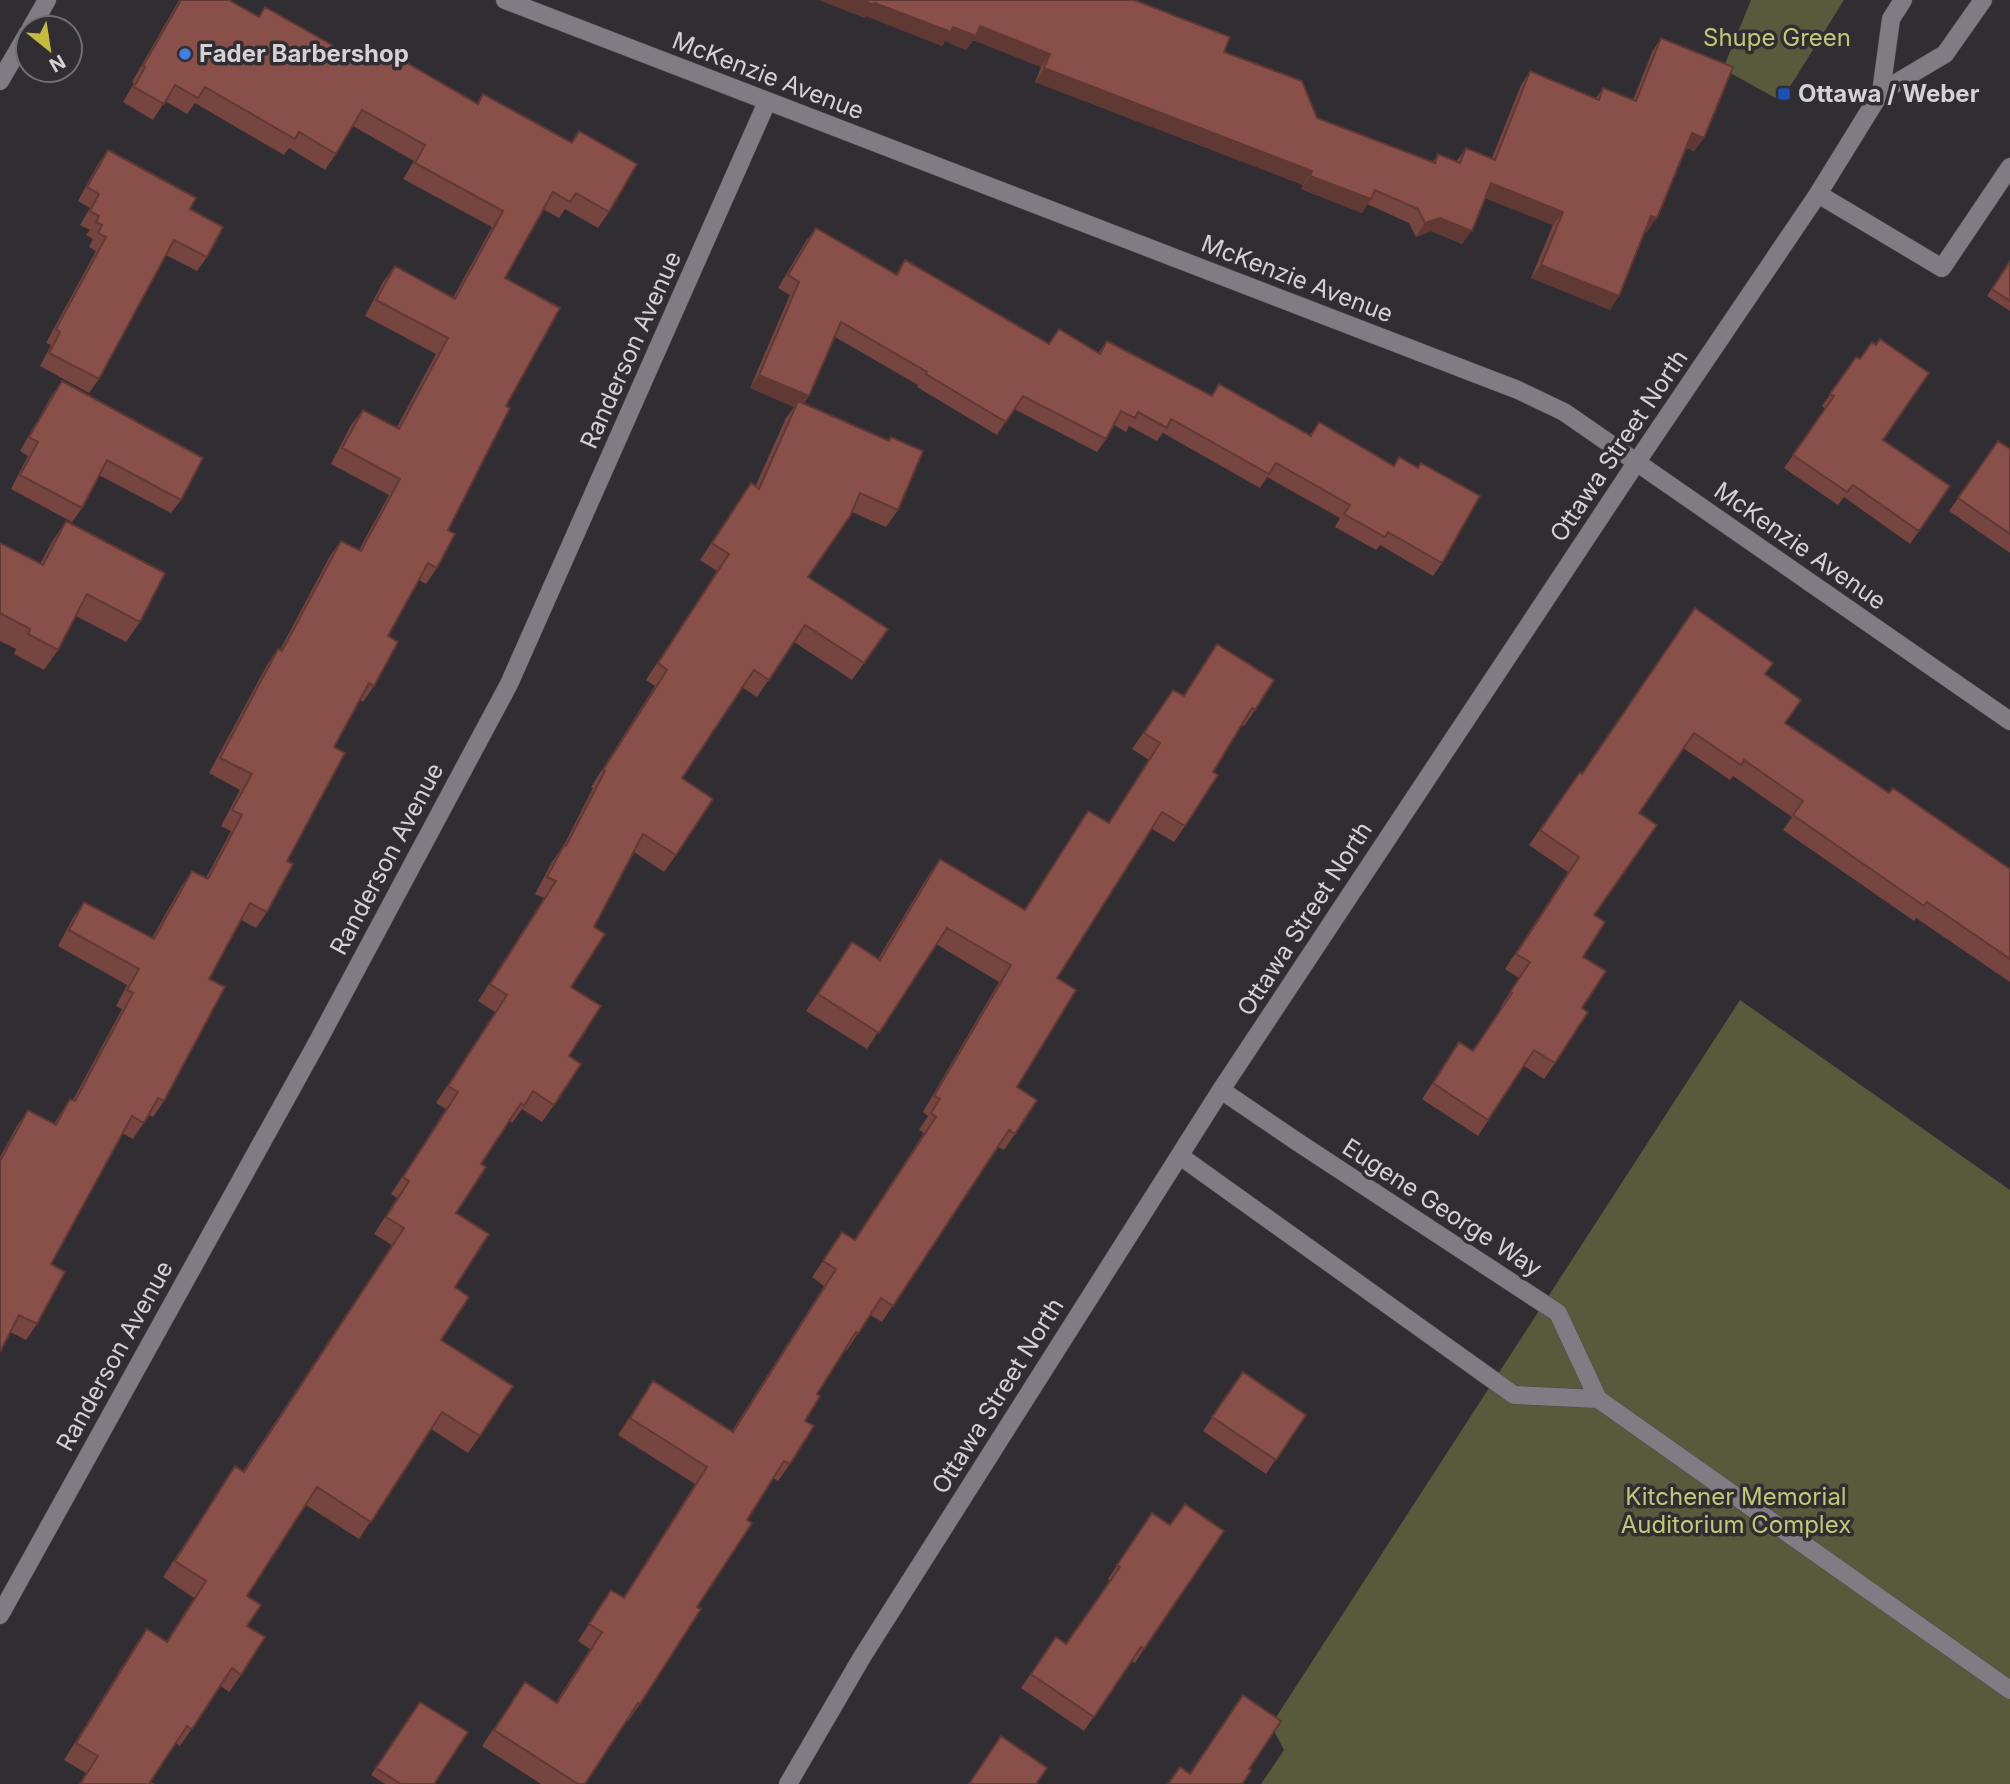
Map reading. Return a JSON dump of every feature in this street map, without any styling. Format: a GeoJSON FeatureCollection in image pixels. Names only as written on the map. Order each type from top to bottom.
{"type":"FeatureCollection","features":[{"type":"Feature","properties":{"kind":"street","name":"McKenzie Avenue"},"geometry":{"type":"LineString","coordinates":[[505,0],[1518,390],[1564,412],[2010,721]]}},
{"type":"Feature","properties":{"kind":"street","name":"Ottawa Street North"},"geometry":{"type":"LineString","coordinates":[[788,1784],[862,1657],[1221,1090],[1636,463],[1818,194],[1881,92],[1891,19],[1903,0]]}},
{"type":"Feature","properties":{"kind":"street","name":"Ottawa Street North"},"geometry":{"type":"LineString","coordinates":[[1881,92],[1945,54],[1983,0]]}},
{"type":"Feature","properties":{"kind":"street"},"geometry":{"type":"LineString","coordinates":[[0,81],[14,57]]}},
{"type":"Feature","properties":{"kind":"street","name":"Randerson Avenue"},"geometry":{"type":"LineString","coordinates":[[0,1615],[318,1041],[509,684],[767,102]]}},
{"type":"Feature","properties":{"kind":"street"},"geometry":{"type":"LineString","coordinates":[[1818,194],[1942,268],[2010,167]]}},
{"type":"Feature","properties":{"kind":"street","name":"Eugene George Way"},"geometry":{"type":"LineString","coordinates":[[1221,1090],[1558,1313],[1598,1399],[2010,1690]]}},
{"type":"Feature","properties":{"kind":"street"},"geometry":{"type":"LineString","coordinates":[[1180,1156],[1514,1395],[1598,1399]]}},
{"type":"Feature","properties":{"kind":"green space","name":"Shupe Green"},"geometry":{"type":"Polygon","coordinates":[[[1751,0],[1844,0],[1781,101],[1723,69],[1751,0]]]}},
{"type":"Feature","properties":{"kind":"green space","name":"Kitchener Memorial Auditorium Complex"},"geometry":{"type":"Polygon","coordinates":[[[1740,1000],[2010,1190],[2010,1784],[1261,1784],[1284,1750],[1271,1725],[1740,1000]]]}},
{"type":"Feature","properties":{"kind":"building"},"geometry":{"type":"Polygon","coordinates":[[[181,0],[229,0],[259,17],[265,7],[355,58],[362,45],[384,57],[388,52],[478,104],[483,94],[572,143],[579,131],[637,164],[609,212],[576,193],[570,202],[553,192],[505,278],[560,308],[506,406],[510,408],[448,530],[455,534],[437,568],[428,563],[388,636],[398,642],[374,686],[369,683],[334,747],[345,753],[287,861],[293,864],[267,912],[250,903],[209,979],[225,987],[164,1101],[158,1098],[144,1123],[132,1116],[51,1264],[65,1272],[37,1324],[19,1315],[0,1352],[0,1161],[28,1110],[56,1125],[70,1099],[75,1101],[133,993],[127,990],[139,969],[69,930],[84,902],[154,939],[192,871],[208,879],[242,815],[232,810],[252,774],[220,758],[278,649],[282,651],[341,541],[361,551],[400,479],[342,448],[363,410],[399,429],[448,338],[376,300],[395,266],[455,299],[503,211],[415,163],[425,145],[362,110],[336,154],[299,132],[295,139],[205,87],[198,98],[175,85],[164,104],[134,87],[181,0]]]}},
{"type":"Feature","properties":{"kind":"building"},"geometry":{"type":"Polygon","coordinates":[[[863,0],[1134,0],[1230,37],[1224,52],[1302,81],[1317,118],[1435,163],[1438,154],[1460,163],[1466,148],[1495,160],[1530,71],[1599,100],[1603,88],[1636,101],[1661,38],[1733,67],[1704,138],[1692,133],[1657,218],[1651,216],[1619,296],[1541,265],[1563,212],[1491,183],[1472,231],[1440,218],[1425,223],[1418,209],[1375,190],[1371,199],[1310,176],[1312,171],[1044,68],[1050,54],[980,26],[976,36],[953,27],[951,32],[863,0]]]}},
{"type":"Feature","properties":{"kind":"building"},"geometry":{"type":"Polygon","coordinates":[[[108,150],[196,198],[190,209],[223,227],[207,257],[174,240],[99,379],[49,353],[60,332],[56,329],[106,237],[98,233],[102,225],[96,222],[99,216],[90,211],[99,194],[87,187],[108,150]]]}},
{"type":"Feature","properties":{"kind":"building"},"geometry":{"type":"Polygon","coordinates":[[[816,228],[897,275],[905,260],[1049,344],[1059,329],[1100,354],[1107,341],[1212,396],[1219,384],[1311,436],[1319,422],[1394,466],[1399,457],[1418,468],[1421,463],[1480,496],[1442,563],[1388,532],[1385,537],[1344,514],[1350,505],[1276,463],[1269,474],[1171,419],[1167,428],[1138,412],[1135,418],[1121,411],[1106,439],[1023,396],[1006,422],[841,322],[809,396],[759,375],[799,282],[788,275],[816,228]]]}},
{"type":"Feature","properties":{"kind":"building"},"geometry":{"type":"Polygon","coordinates":[[[2010,261],[2010,301],[1992,289],[2010,261]]]}},
{"type":"Feature","properties":{"kind":"building"},"geometry":{"type":"Polygon","coordinates":[[[1880,339],[1929,373],[1883,440],[1950,486],[1919,531],[1853,485],[1847,492],[1793,455],[1834,396],[1830,394],[1856,357],[1860,359],[1872,342],[1876,345],[1880,339]]]}},
{"type":"Feature","properties":{"kind":"building"},"geometry":{"type":"Polygon","coordinates":[[[62,381],[203,458],[181,500],[107,460],[82,508],[20,475],[38,442],[29,437],[62,381]]]}},
{"type":"Feature","properties":{"kind":"building"},"geometry":{"type":"Polygon","coordinates":[[[798,401],[889,441],[891,437],[923,451],[898,510],[860,493],[850,516],[808,577],[888,629],[864,663],[805,625],[769,680],[754,670],[682,778],[713,799],[676,855],[643,834],[594,927],[605,934],[571,987],[601,1006],[569,1056],[581,1064],[554,1105],[533,1091],[524,1106],[521,1103],[481,1164],[486,1167],[456,1213],[489,1234],[455,1287],[469,1297],[441,1340],[513,1386],[480,1436],[442,1412],[371,1522],[317,1487],[247,1596],[261,1605],[247,1626],[265,1637],[241,1675],[232,1668],[192,1729],[187,1726],[150,1782],[153,1784],[80,1784],[98,1756],[76,1743],[147,1629],[167,1642],[206,1581],[175,1561],[235,1466],[244,1472],[404,1228],[386,1217],[409,1181],[403,1177],[458,1092],[448,1086],[507,995],[490,984],[556,881],[547,877],[564,845],[566,846],[605,771],[603,770],[667,670],[658,663],[729,554],[712,543],[751,483],[759,489],[798,401]]]}},
{"type":"Feature","properties":{"kind":"building"},"geometry":{"type":"Polygon","coordinates":[[[1998,441],[2010,449],[2010,534],[1958,498],[1998,441]]]}},
{"type":"Feature","properties":{"kind":"building"},"geometry":{"type":"Polygon","coordinates":[[[66,521],[165,573],[140,622],[87,594],[58,650],[28,634],[30,629],[0,613],[0,543],[43,565],[66,521]]]}},
{"type":"Feature","properties":{"kind":"building"},"geometry":{"type":"Polygon","coordinates":[[[1695,608],[1773,663],[1765,674],[1801,700],[1785,723],[1889,793],[1893,788],[2010,869],[2010,959],[1927,902],[1924,906],[1793,815],[1803,801],[1744,760],[1741,765],[1694,733],[1639,813],[1657,825],[1594,915],[1605,922],[1583,957],[1606,971],[1582,1008],[1588,1012],[1555,1063],[1534,1050],[1488,1120],[1433,1083],[1459,1042],[1473,1051],[1512,993],[1510,992],[1530,962],[1516,954],[1579,857],[1540,830],[1580,772],[1582,774],[1695,608]]]}},
{"type":"Feature","properties":{"kind":"building"},"geometry":{"type":"Polygon","coordinates":[[[1217,644],[1274,680],[1255,710],[1252,708],[1213,772],[1218,775],[1185,826],[1162,812],[1057,978],[1076,990],[1017,1087],[1037,1100],[1015,1134],[1009,1130],[893,1306],[881,1298],[858,1334],[856,1332],[817,1394],[820,1396],[805,1421],[814,1426],[790,1464],[784,1461],[747,1520],[752,1523],[697,1607],[701,1609],[640,1704],[638,1703],[585,1784],[578,1784],[494,1730],[525,1682],[557,1703],[602,1632],[589,1624],[611,1590],[624,1598],[707,1467],[630,1418],[653,1381],[733,1432],[836,1269],[823,1261],[842,1232],[855,1240],[936,1117],[931,1113],[940,1099],[934,1096],[1011,965],[947,928],[879,1033],[818,994],[852,942],[880,960],[940,859],[1025,910],[1088,811],[1109,823],[1160,743],[1144,733],[1173,690],[1184,696],[1217,644]]]}},
{"type":"Feature","properties":{"kind":"building"},"geometry":{"type":"Polygon","coordinates":[[[1243,1372],[1306,1415],[1276,1460],[1212,1417],[1243,1372]]]}},
{"type":"Feature","properties":{"kind":"building"},"geometry":{"type":"Polygon","coordinates":[[[1185,1504],[1224,1531],[1094,1717],[1031,1674],[1056,1637],[1066,1644],[1120,1567],[1117,1565],[1152,1513],[1170,1525],[1185,1504]]]}},
{"type":"Feature","properties":{"kind":"building"},"geometry":{"type":"Polygon","coordinates":[[[1243,1695],[1281,1721],[1242,1784],[1168,1784],[1180,1767],[1190,1774],[1243,1695]]]}},
{"type":"Feature","properties":{"kind":"building"},"geometry":{"type":"Polygon","coordinates":[[[420,1702],[468,1732],[434,1784],[401,1784],[376,1768],[420,1702]]]}},
{"type":"Feature","properties":{"kind":"building"},"geometry":{"type":"Polygon","coordinates":[[[1001,1736],[1047,1768],[1036,1784],[969,1784],[1001,1736]]]}},
{"type":"Feature","properties":{"kind":"place","name":"Fader Barbershop"},"geometry":{"type":"Point","coordinates":[185,54]}},
{"type":"Feature","properties":{"kind":"place","name":"Ottawa / Weber"},"geometry":{"type":"Point","coordinates":[1784,94]}}]}
